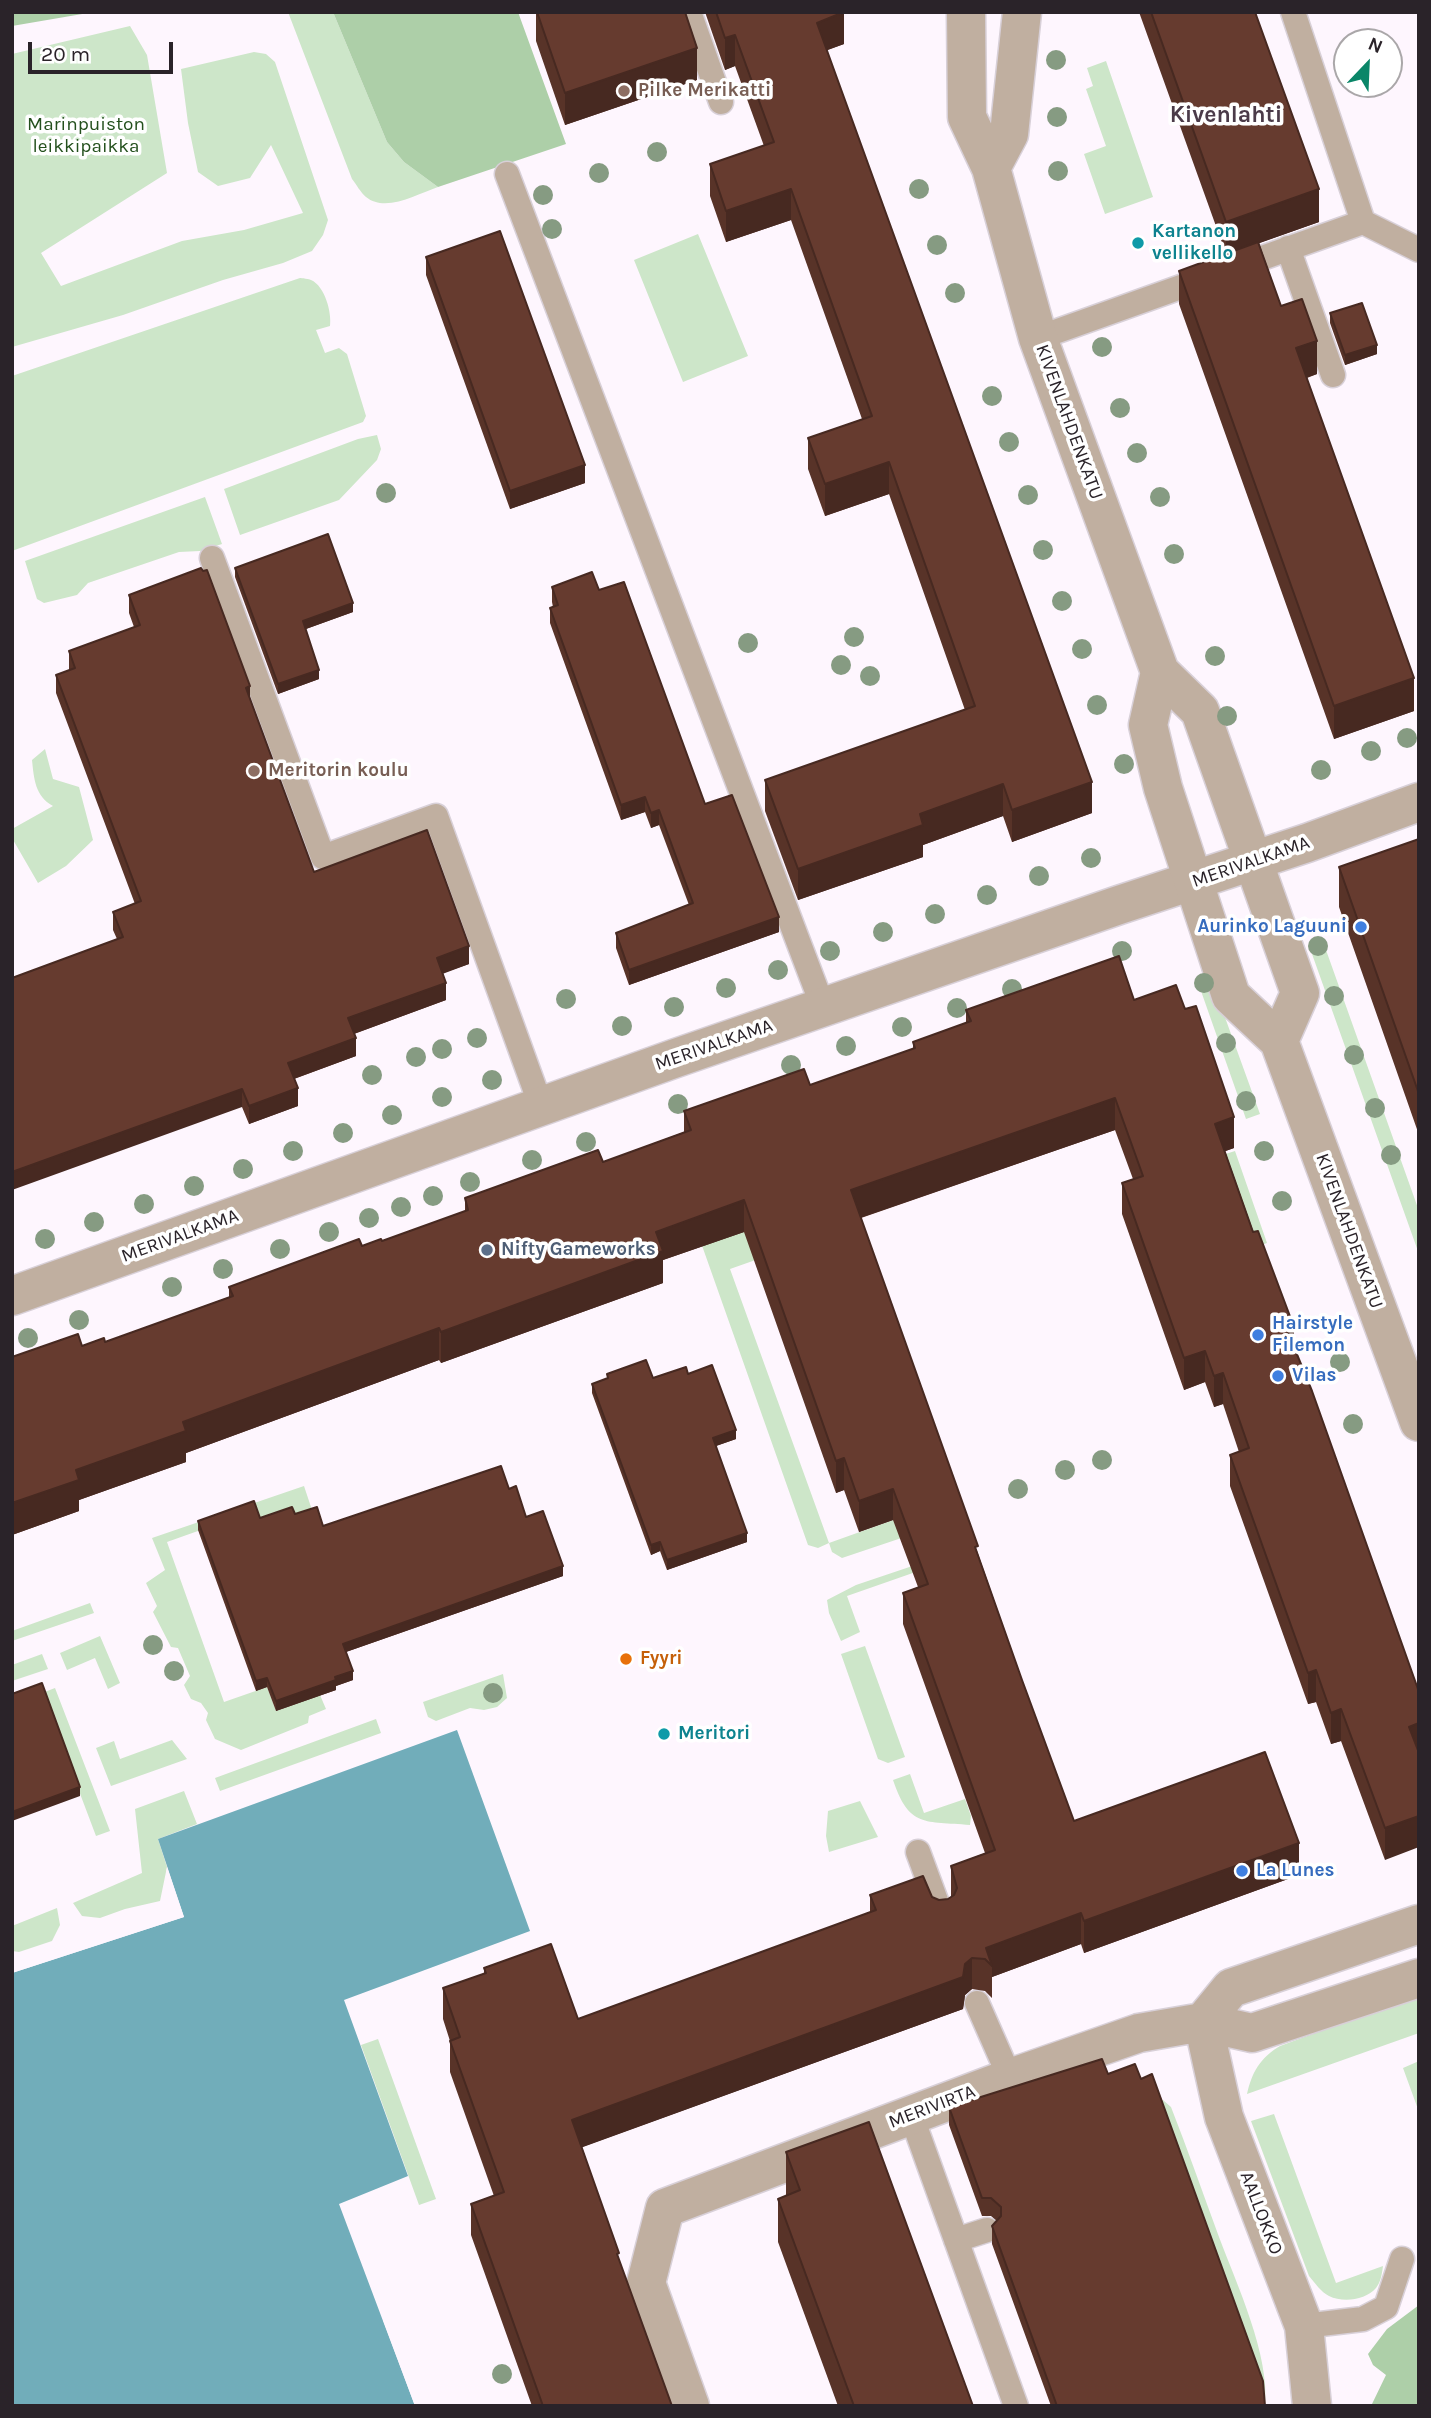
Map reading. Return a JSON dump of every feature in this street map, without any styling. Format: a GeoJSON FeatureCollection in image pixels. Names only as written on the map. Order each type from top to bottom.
{"type":"FeatureCollection","features":[{"type":"Feature","properties":{"kind":"street","name":"KIVENLAHDENKATU"},"geometry":{"type":"LineString","coordinates":[[966,12],[967,117],[991,167],[1038,338],[1160,672],[1200,711],[1300,993],[1279,1041]]}},
{"type":"Feature","properties":{"kind":"street"},"geometry":{"type":"LineString","coordinates":[[991,167],[1009,134],[1022,12]]}},
{"type":"Feature","properties":{"kind":"street","name":"KIVENLAHDENKATU"},"geometry":{"type":"LineString","coordinates":[[1160,672],[1148,725],[1163,788],[1231,996],[1279,1041],[1419,1422]]}},
{"type":"Feature","properties":{"kind":"street","name":"MERIVALKAMA"},"geometry":{"type":"LineString","coordinates":[[12,1296],[823,1007],[1419,803]]}},
{"type":"Feature","properties":{"kind":"street"},"geometry":{"type":"LineString","coordinates":[[1203,2022],[1231,1988],[1419,1924]]}},
{"type":"Feature","properties":{"kind":"street","name":"MERIVIRTA"},"geometry":{"type":"LineString","coordinates":[[690,2406],[646,2283],[665,2208],[1010,2078],[1139,2033],[1203,2022],[1252,2033],[1419,1978]]}},
{"type":"Feature","properties":{"kind":"street","name":"AALLOKKO"},"geometry":{"type":"LineString","coordinates":[[1203,2022],[1224,2117],[1304,2326],[1312,2406]]}},
{"type":"Feature","properties":{"kind":"lane"},"geometry":{"type":"LineString","coordinates":[[689,12],[721,102]]}},
{"type":"Feature","properties":{"kind":"lane"},"geometry":{"type":"LineString","coordinates":[[1293,12],[1363,222],[1419,250]]}},
{"type":"Feature","properties":{"kind":"lane"},"geometry":{"type":"LineString","coordinates":[[507,174],[823,1007]]}},
{"type":"Feature","properties":{"kind":"lane"},"geometry":{"type":"LineString","coordinates":[[1038,338],[1363,222]]}},
{"type":"Feature","properties":{"kind":"lane"},"geometry":{"type":"LineString","coordinates":[[1288,248],[1333,375]]}},
{"type":"Feature","properties":{"kind":"lane"},"geometry":{"type":"LineString","coordinates":[[212,558],[323,857],[436,816],[541,1106]]}},
{"type":"Feature","properties":{"kind":"lane"},"geometry":{"type":"LineString","coordinates":[[918,1852],[942,1917]]}},
{"type":"Feature","properties":{"kind":"lane"},"geometry":{"type":"LineString","coordinates":[[977,2003],[1010,2078]]}},
{"type":"Feature","properties":{"kind":"lane"},"geometry":{"type":"LineString","coordinates":[[911,2115],[1016,2406]]}},
{"type":"Feature","properties":{"kind":"lane"},"geometry":{"type":"LineString","coordinates":[[956,2240],[987,2230]]}},
{"type":"Feature","properties":{"kind":"lane"},"geometry":{"type":"LineString","coordinates":[[1304,2326],[1363,2319],[1386,2307],[1402,2259]]}},
{"type":"Feature","properties":{"kind":"green space"},"geometry":{"type":"Polygon","coordinates":[[[12,12],[94,12],[12,26],[12,12]]]}},
{"type":"Feature","properties":{"kind":"green space"},"geometry":{"type":"Polygon","coordinates":[[[288,12],[333,12],[387,142],[404,162],[438,187],[392,203],[374,201],[362,193],[352,179],[288,12]]]}},
{"type":"Feature","properties":{"kind":"green space"},"geometry":{"type":"Polygon","coordinates":[[[333,12],[518,12],[566,144],[438,187],[404,162],[387,142],[333,12]]]}},
{"type":"Feature","properties":{"kind":"green space","name":"Marinpuiston leikkipaikka"},"geometry":{"type":"Polygon","coordinates":[[[130,26],[147,55],[167,173],[41,253],[61,286],[182,241],[244,230],[303,213],[271,145],[250,178],[218,186],[198,172],[181,69],[254,52],[266,54],[275,62],[328,220],[323,235],[312,251],[283,263],[223,280],[123,315],[12,347],[12,54],[130,26]]]}},
{"type":"Feature","properties":{"kind":"green space"},"geometry":{"type":"Polygon","coordinates":[[[1106,61],[1153,197],[1105,214],[1084,154],[1106,146],[1086,89],[1093,86],[1087,68],[1106,61]]]}},
{"type":"Feature","properties":{"kind":"green space"},"geometry":{"type":"Polygon","coordinates":[[[698,234],[748,356],[683,382],[634,260],[698,234]]]}},
{"type":"Feature","properties":{"kind":"green space"},"geometry":{"type":"Polygon","coordinates":[[[300,278],[316,283],[324,294],[329,307],[330,326],[316,330],[325,353],[339,348],[347,354],[366,416],[363,422],[12,551],[12,376],[300,278]]]}},
{"type":"Feature","properties":{"kind":"green space"},"geometry":{"type":"Polygon","coordinates":[[[377,435],[381,449],[377,460],[339,500],[240,535],[224,489],[358,439],[377,435]]]}},
{"type":"Feature","properties":{"kind":"green space"},"geometry":{"type":"Polygon","coordinates":[[[205,497],[222,544],[200,551],[179,552],[88,583],[77,595],[44,603],[37,599],[25,561],[205,497]]]}},
{"type":"Feature","properties":{"kind":"green space"},"geometry":{"type":"Polygon","coordinates":[[[45,749],[53,779],[79,787],[93,840],[66,866],[38,883],[12,838],[12,829],[53,806],[42,797],[36,786],[32,760],[45,749]]]}},
{"type":"Feature","properties":{"kind":"green space"},"geometry":{"type":"Polygon","coordinates":[[[1326,950],[1419,1211],[1419,1254],[1312,954],[1326,950]]]}},
{"type":"Feature","properties":{"kind":"green space"},"geometry":{"type":"Polygon","coordinates":[[[1214,987],[1260,1114],[1246,1119],[1201,991],[1214,987]]]}},
{"type":"Feature","properties":{"kind":"green space"},"geometry":{"type":"Polygon","coordinates":[[[1235,1151],[1267,1243],[1245,1251],[1216,1157],[1235,1151]]]}},
{"type":"Feature","properties":{"kind":"green space"},"geometry":{"type":"Polygon","coordinates":[[[671,1158],[748,1231],[801,1244],[730,1269],[829,1543],[818,1548],[808,1545],[671,1158]]]}},
{"type":"Feature","properties":{"kind":"green space"},"geometry":{"type":"Polygon","coordinates":[[[304,1486],[312,1510],[260,1527],[254,1511],[167,1542],[224,1702],[267,1687],[276,1711],[320,1695],[326,1709],[309,1716],[308,1723],[241,1750],[215,1739],[206,1720],[208,1713],[201,1703],[191,1699],[184,1685],[190,1676],[178,1648],[171,1647],[153,1612],[157,1606],[146,1583],[165,1570],[152,1538],[304,1486]]]}},
{"type":"Feature","properties":{"kind":"green space"},"geometry":{"type":"Polygon","coordinates":[[[938,1504],[952,1521],[842,1558],[832,1552],[829,1543],[938,1504]]]}},
{"type":"Feature","properties":{"kind":"green space"},"geometry":{"type":"Polygon","coordinates":[[[948,1554],[950,1560],[847,1596],[860,1632],[841,1641],[829,1613],[827,1600],[856,1585],[948,1554]]]}},
{"type":"Feature","properties":{"kind":"green space"},"geometry":{"type":"Polygon","coordinates":[[[90,1603],[94,1613],[12,1641],[12,1631],[90,1603]]]}},
{"type":"Feature","properties":{"kind":"green space"},"geometry":{"type":"Polygon","coordinates":[[[100,1636],[120,1683],[108,1689],[95,1658],[67,1670],[60,1653],[100,1636]]]}},
{"type":"Feature","properties":{"kind":"green space"},"geometry":{"type":"Polygon","coordinates":[[[865,1646],[905,1757],[888,1763],[878,1759],[841,1654],[865,1646]]]}},
{"type":"Feature","properties":{"kind":"green space"},"geometry":{"type":"Polygon","coordinates":[[[42,1654],[48,1669],[12,1681],[12,1665],[42,1654]]]}},
{"type":"Feature","properties":{"kind":"green space"},"geometry":{"type":"Polygon","coordinates":[[[503,1674],[507,1698],[497,1707],[484,1710],[470,1708],[436,1721],[428,1717],[423,1702],[503,1674]]]}},
{"type":"Feature","properties":{"kind":"green space"},"geometry":{"type":"Polygon","coordinates":[[[55,1688],[110,1831],[96,1836],[42,1693],[55,1688]]]}},
{"type":"Feature","properties":{"kind":"green space"},"geometry":{"type":"Polygon","coordinates":[[[376,1719],[381,1733],[220,1791],[215,1778],[376,1719]]]}},
{"type":"Feature","properties":{"kind":"green space"},"geometry":{"type":"Polygon","coordinates":[[[172,1740],[187,1759],[111,1786],[96,1748],[114,1741],[120,1759],[172,1740]]]}},
{"type":"Feature","properties":{"kind":"green space"},"geometry":{"type":"Polygon","coordinates":[[[910,1774],[924,1813],[965,1799],[971,1816],[970,1825],[930,1822],[913,1814],[905,1807],[893,1780],[910,1774]]]}},
{"type":"Feature","properties":{"kind":"green space"},"geometry":{"type":"Polygon","coordinates":[[[184,1791],[197,1824],[158,1839],[167,1867],[160,1901],[100,1918],[82,1916],[73,1903],[142,1873],[135,1809],[184,1791]]]}},
{"type":"Feature","properties":{"kind":"green space"},"geometry":{"type":"Polygon","coordinates":[[[860,1801],[878,1837],[829,1852],[826,1836],[828,1811],[860,1801]]]}},
{"type":"Feature","properties":{"kind":"green space"},"geometry":{"type":"Polygon","coordinates":[[[57,1908],[60,1925],[52,1941],[19,1952],[12,1951],[12,1926],[57,1908]]]}},
{"type":"Feature","properties":{"kind":"green space"},"geometry":{"type":"Polygon","coordinates":[[[1419,1995],[1419,2033],[1247,2094],[1258,2066],[1280,2046],[1419,1995]]]}},
{"type":"Feature","properties":{"kind":"green space"},"geometry":{"type":"Polygon","coordinates":[[[378,2039],[436,2199],[419,2205],[361,2045],[378,2039]]]}},
{"type":"Feature","properties":{"kind":"green space"},"geometry":{"type":"Polygon","coordinates":[[[1419,2061],[1419,2112],[1403,2068],[1419,2061]]]}},
{"type":"Feature","properties":{"kind":"green space"},"geometry":{"type":"Polygon","coordinates":[[[1155,2100],[1163,2100],[1171,2107],[1251,2320],[1262,2365],[1265,2406],[1263,2406],[1155,2100]]]}},
{"type":"Feature","properties":{"kind":"green space"},"geometry":{"type":"Polygon","coordinates":[[[1274,2114],[1336,2283],[1383,2266],[1378,2286],[1372,2292],[1354,2299],[1335,2298],[1323,2292],[1309,2276],[1251,2121],[1274,2114]]]}},
{"type":"Feature","properties":{"kind":"green space"},"geometry":{"type":"Polygon","coordinates":[[[1419,2305],[1419,2406],[1363,2406],[1372,2404],[1386,2375],[1373,2365],[1368,2354],[1387,2329],[1419,2305]]]}},
{"type":"Feature","properties":{"kind":"water"},"geometry":{"type":"Polygon","coordinates":[[[457,1730],[530,1931],[344,2000],[408,2176],[339,2204],[415,2406],[12,2406],[12,1973],[184,1917],[158,1839],[457,1730]]]}},
{"type":"Feature","properties":{"kind":"pier"},"geometry":{"type":"Polygon","coordinates":[[[167,1867],[184,1917],[12,1973],[12,1969],[180,1915],[166,1874],[167,1867]]]}},
{"type":"Feature","properties":{"kind":"pier"},"geometry":{"type":"Polygon","coordinates":[[[387,2319],[418,2406],[415,2406],[383,2320],[387,2319]]]}},
{"type":"Feature","properties":{"kind":"building"},"geometry":{"type":"Polygon","coordinates":[[[537,12],[685,12],[697,48],[565,93],[537,12]]]}},
{"type":"Feature","properties":{"kind":"building"},"geometry":{"type":"Polygon","coordinates":[[[716,12],[844,12],[817,23],[1092,782],[1012,810],[1003,784],[920,814],[923,825],[798,869],[765,780],[975,706],[889,462],[825,484],[808,438],[872,416],[791,189],[726,211],[710,164],[774,142],[735,35],[725,38],[716,12]]]}},
{"type":"Feature","properties":{"kind":"building"},"geometry":{"type":"Polygon","coordinates":[[[1151,12],[1255,12],[1319,189],[1226,222],[1151,12]]]}},
{"type":"Feature","properties":{"kind":"building"},"geometry":{"type":"Polygon","coordinates":[[[500,231],[585,465],[510,491],[426,257],[500,231]]]}},
{"type":"Feature","properties":{"kind":"building"},"geometry":{"type":"Polygon","coordinates":[[[1258,242],[1281,306],[1302,299],[1317,341],[1296,348],[1414,678],[1334,706],[1179,271],[1258,242]]]}},
{"type":"Feature","properties":{"kind":"building"},"geometry":{"type":"Polygon","coordinates":[[[1362,303],[1377,345],[1345,355],[1330,313],[1362,303]]]}},
{"type":"Feature","properties":{"kind":"building"},"geometry":{"type":"Polygon","coordinates":[[[328,534],[353,603],[303,621],[319,670],[278,684],[235,568],[328,534]]]}},
{"type":"Feature","properties":{"kind":"building"},"geometry":{"type":"Polygon","coordinates":[[[201,568],[203,571],[207,570],[250,686],[246,688],[314,872],[427,830],[469,946],[437,958],[446,983],[348,1018],[356,1038],[288,1063],[298,1088],[249,1106],[242,1089],[12,1172],[12,978],[123,937],[113,912],[141,901],[56,675],[75,668],[69,651],[140,625],[129,595],[201,568]]]}},
{"type":"Feature","properties":{"kind":"building"},"geometry":{"type":"Polygon","coordinates":[[[592,572],[599,590],[624,582],[705,804],[732,795],[779,917],[629,970],[616,933],[693,903],[659,810],[651,813],[645,797],[621,805],[550,608],[558,605],[552,587],[592,572]]]}},
{"type":"Feature","properties":{"kind":"building"},"geometry":{"type":"Polygon","coordinates":[[[1419,839],[1419,1094],[1339,867],[1419,839]]]}},
{"type":"Feature","properties":{"kind":"building"},"geometry":{"type":"Polygon","coordinates":[[[1119,956],[1134,1000],[1176,985],[1185,1009],[1196,1006],[1234,1117],[1215,1124],[1253,1232],[1258,1231],[1294,1327],[1287,1330],[1312,1391],[1419,1692],[1419,1723],[1409,1727],[1419,1753],[1419,1816],[1385,1828],[1341,1709],[1331,1713],[1316,1670],[1308,1673],[1230,1455],[1249,1448],[1223,1373],[1214,1376],[1205,1351],[1184,1358],[1122,1183],[1143,1176],[1115,1098],[851,1190],[1074,1821],[1265,1752],[1299,1843],[1084,1921],[1081,1913],[986,1948],[992,1966],[985,1959],[972,1958],[965,1964],[963,1977],[572,2120],[672,2406],[543,2406],[471,2204],[504,2192],[450,2041],[460,2037],[443,1988],[486,1973],[484,1968],[551,1944],[578,2019],[876,1910],[870,1895],[923,1876],[932,1897],[939,1900],[948,1899],[954,1895],[957,1888],[951,1866],[995,1850],[903,1593],[928,1584],[893,1489],[859,1501],[844,1458],[836,1461],[744,1200],[656,1232],[663,1251],[441,1332],[439,1328],[183,1422],[186,1431],[76,1470],[79,1480],[12,1503],[12,1357],[78,1334],[82,1346],[104,1338],[105,1342],[233,1296],[229,1287],[359,1239],[362,1246],[381,1239],[382,1241],[468,1210],[465,1198],[598,1150],[603,1162],[691,1130],[684,1111],[804,1069],[810,1085],[915,1048],[913,1042],[971,1021],[966,1010],[1119,956]]]}},
{"type":"Feature","properties":{"kind":"building"},"geometry":{"type":"Polygon","coordinates":[[[646,1360],[653,1378],[686,1367],[688,1374],[712,1365],[736,1430],[713,1438],[747,1533],[667,1560],[660,1542],[651,1545],[592,1384],[608,1378],[607,1374],[646,1360]]]}},
{"type":"Feature","properties":{"kind":"building"},"geometry":{"type":"Polygon","coordinates":[[[501,1466],[509,1489],[516,1486],[526,1517],[543,1511],[563,1566],[343,1644],[353,1671],[335,1677],[336,1680],[276,1701],[267,1678],[256,1681],[198,1521],[254,1501],[260,1518],[292,1507],[295,1514],[317,1507],[323,1526],[501,1466]]]}},
{"type":"Feature","properties":{"kind":"building"},"geometry":{"type":"Polygon","coordinates":[[[42,1683],[80,1787],[12,1812],[12,1694],[42,1683]]]}},
{"type":"Feature","properties":{"kind":"building"},"geometry":{"type":"Polygon","coordinates":[[[1102,2059],[1108,2074],[1135,2064],[1141,2079],[1152,2074],[1263,2381],[1265,2406],[1057,2406],[992,2226],[1001,2216],[1001,2207],[991,2198],[982,2198],[949,2107],[1102,2059]]]}},
{"type":"Feature","properties":{"kind":"building"},"geometry":{"type":"Polygon","coordinates":[[[869,2122],[973,2406],[854,2406],[778,2199],[800,2190],[786,2152],[869,2122]]]}},
{"type":"Feature","properties":{"kind":"place","name":"Pilke Merikatti"},"geometry":{"type":"Point","coordinates":[624,91]}},
{"type":"Feature","properties":{"kind":"place","name":"Kartanon vellikello"},"geometry":{"type":"Point","coordinates":[1138,243]}},
{"type":"Feature","properties":{"kind":"place","name":"Meritorin koulu"},"geometry":{"type":"Point","coordinates":[254,771]}},
{"type":"Feature","properties":{"kind":"place","name":"Aurinko Laguuni"},"geometry":{"type":"Point","coordinates":[1361,927]}},
{"type":"Feature","properties":{"kind":"place","name":"Nifty Gameworks"},"geometry":{"type":"Point","coordinates":[487,1250]}},
{"type":"Feature","properties":{"kind":"place","name":"Hairstyle Filemon"},"geometry":{"type":"Point","coordinates":[1258,1335]}},
{"type":"Feature","properties":{"kind":"place","name":"Vilas"},"geometry":{"type":"Point","coordinates":[1278,1376]}},
{"type":"Feature","properties":{"kind":"place","name":"Fyyri"},"geometry":{"type":"Point","coordinates":[626,1659]}},
{"type":"Feature","properties":{"kind":"place","name":"Meritori"},"geometry":{"type":"Point","coordinates":[664,1734]}},
{"type":"Feature","properties":{"kind":"place","name":"La Lunes"},"geometry":{"type":"Point","coordinates":[1242,1871]}},
{"type":"Feature","properties":{"kind":"district","name":"Kivenlahti"},"geometry":{"type":"Point","coordinates":[1226,115]}}]}
